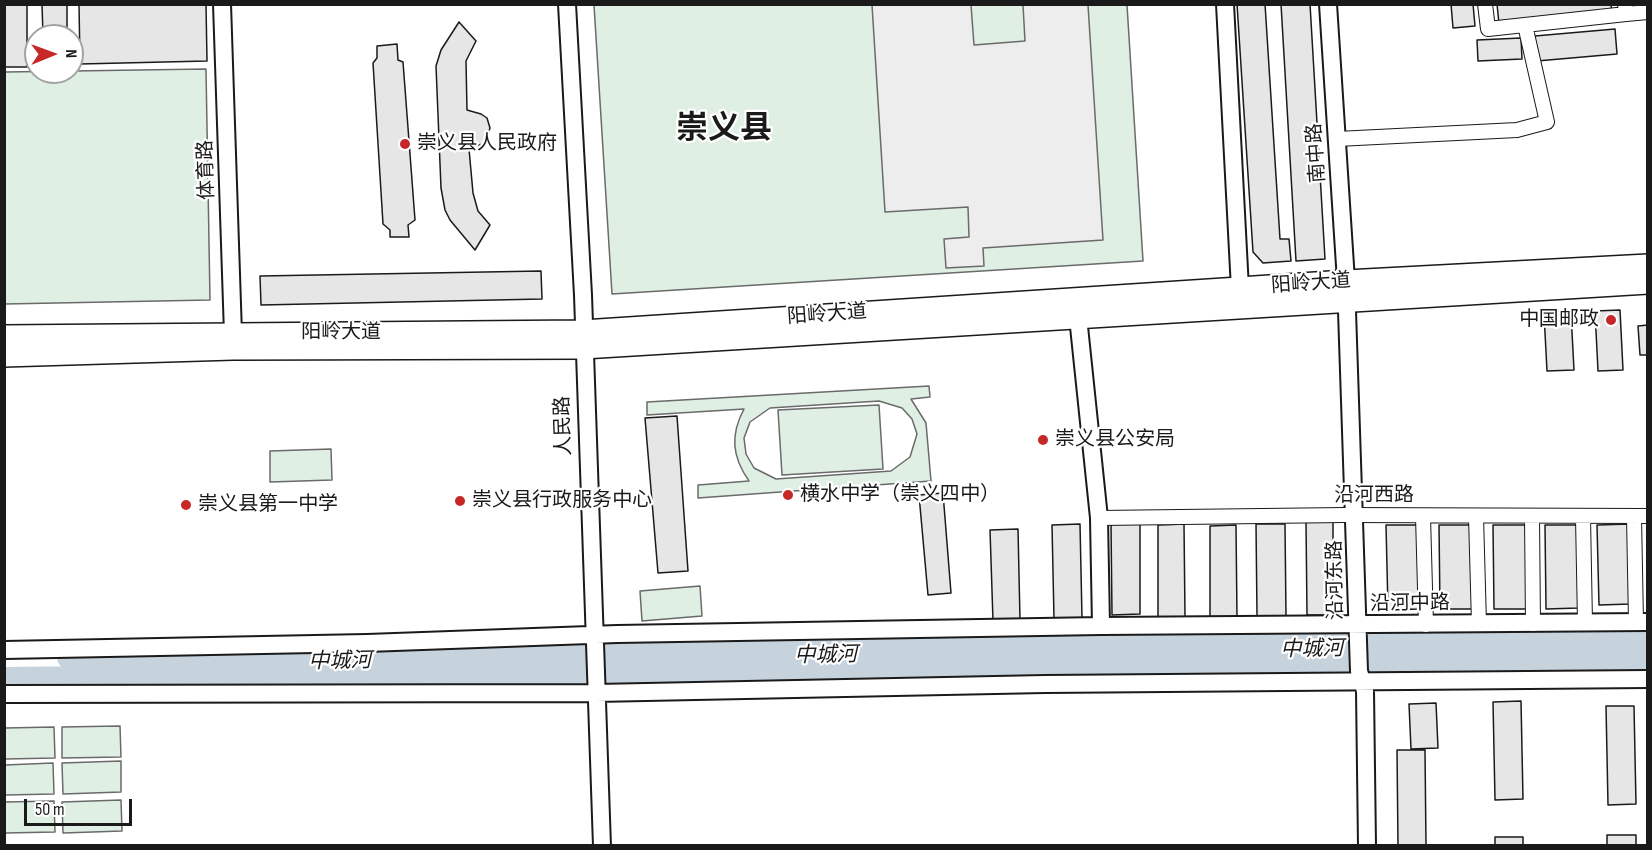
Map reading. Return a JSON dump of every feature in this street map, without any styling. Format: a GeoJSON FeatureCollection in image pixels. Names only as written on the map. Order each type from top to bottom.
{"type":"FeatureCollection","features":[{"type":"Feature","properties":{"kind":"main road","name":"阳岭大道"},"geometry":{"type":"LineString","coordinates":[[4,356],[584,340],[1078,317],[1346,290],[1647,265]]}},
{"type":"Feature","properties":{"kind":"main road","name":"阳岭大道"},"geometry":{"type":"LineString","coordinates":[[4,336],[233,334],[584,340],[1240,289],[1346,290],[1647,283]]}},
{"type":"Feature","properties":{"kind":"street","name":"体育路"},"geometry":{"type":"LineString","coordinates":[[222,4],[233,334]]}},
{"type":"Feature","properties":{"kind":"street","name":"人民路"},"geometry":{"type":"LineString","coordinates":[[567,4],[584,340],[602,846]]}},
{"type":"Feature","properties":{"kind":"street"},"geometry":{"type":"LineString","coordinates":[[1225,4],[1240,289]]}},
{"type":"Feature","properties":{"kind":"street","name":"南中路"},"geometry":{"type":"LineString","coordinates":[[1328,4],[1346,290]]}},
{"type":"Feature","properties":{"kind":"street"},"geometry":{"type":"LineString","coordinates":[[1485,4],[1488,29],[1625,9],[1647,12]]}},
{"type":"Feature","properties":{"kind":"street"},"geometry":{"type":"LineString","coordinates":[[1337,139],[1517,130],[1546,122],[1525,25]]}},
{"type":"Feature","properties":{"kind":"street","name":"沿河东路"},"geometry":{"type":"LineString","coordinates":[[1346,290],[1356,515],[1360,677],[1365,691],[1367,846]]}},
{"type":"Feature","properties":{"kind":"street"},"geometry":{"type":"LineString","coordinates":[[1078,317],[1099,518],[1101,626]]}},
{"type":"Feature","properties":{"kind":"street","name":"沿河西路"},"geometry":{"type":"LineString","coordinates":[[1099,518],[1356,515],[1641,517]]}},
{"type":"Feature","properties":{"kind":"street"},"geometry":{"type":"LineString","coordinates":[[1423,516],[1426,625]]}},
{"type":"Feature","properties":{"kind":"street"},"geometry":{"type":"LineString","coordinates":[[1476,516],[1479,624]]}},
{"type":"Feature","properties":{"kind":"street"},"geometry":{"type":"LineString","coordinates":[[1532,517],[1533,624]]}},
{"type":"Feature","properties":{"kind":"street"},"geometry":{"type":"LineString","coordinates":[[1583,517],[1586,623]]}},
{"type":"Feature","properties":{"kind":"street"},"geometry":{"type":"LineString","coordinates":[[1641,517],[1642,622]]}},
{"type":"Feature","properties":{"kind":"street","name":"沿河中路"},"geometry":{"type":"LineString","coordinates":[[4,650],[594,640],[1101,626],[1358,630],[1426,625],[1642,622]]}},
{"type":"Feature","properties":{"kind":"street"},"geometry":{"type":"LineString","coordinates":[[4,694],[595,686],[1045,684],[1360,677],[1647,679]]}},
{"type":"Feature","properties":{"kind":"green space"},"geometry":{"type":"Polygon","coordinates":[[[594,5],[1127,5],[1143,261],[612,294],[594,5]]]}},
{"type":"Feature","properties":{"kind":"green space"},"geometry":{"type":"Polygon","coordinates":[[[206,69],[210,300],[5,304],[5,72],[24,72],[24,84],[84,84],[84,71],[206,69]]]}},
{"type":"Feature","properties":{"kind":"green space"},"geometry":{"type":"Polygon","coordinates":[[[929,386],[930,397],[911,399],[926,423],[931,481],[698,498],[698,485],[749,481],[739,463],[735,446],[736,428],[744,409],[647,415],[647,402],[929,386]],[[879,401],[770,408],[750,422],[744,438],[746,454],[754,468],[776,479],[891,471],[910,457],[917,434],[912,419],[902,408],[879,401]]]}},
{"type":"Feature","properties":{"kind":"green space"},"geometry":{"type":"Polygon","coordinates":[[[879,405],[883,469],[782,475],[778,410],[879,405]]]}},
{"type":"Feature","properties":{"kind":"green space"},"geometry":{"type":"Polygon","coordinates":[[[331,449],[332,480],[270,482],[270,451],[331,449]]]}},
{"type":"Feature","properties":{"kind":"green space"},"geometry":{"type":"Polygon","coordinates":[[[700,586],[702,616],[642,621],[640,591],[700,586]]]}},
{"type":"Feature","properties":{"kind":"green space"},"geometry":{"type":"Polygon","coordinates":[[[120,726],[121,757],[62,758],[62,727],[120,726]]]}},
{"type":"Feature","properties":{"kind":"green space"},"geometry":{"type":"Polygon","coordinates":[[[54,727],[55,758],[5,759],[5,728],[54,727]]]}},
{"type":"Feature","properties":{"kind":"green space"},"geometry":{"type":"Polygon","coordinates":[[[121,761],[121,792],[63,794],[62,763],[121,761]]]}},
{"type":"Feature","properties":{"kind":"green space"},"geometry":{"type":"Polygon","coordinates":[[[53,763],[54,794],[5,795],[5,765],[53,763]]]}},
{"type":"Feature","properties":{"kind":"green space"},"geometry":{"type":"Polygon","coordinates":[[[121,800],[122,831],[63,833],[62,802],[121,800]]]}},
{"type":"Feature","properties":{"kind":"green space"},"geometry":{"type":"Polygon","coordinates":[[[54,801],[55,832],[5,833],[5,802],[54,801]]]}},
{"type":"Feature","properties":{"kind":"shaded area"},"geometry":{"type":"Polygon","coordinates":[[[872,5],[971,5],[974,45],[1025,41],[1023,5],[1088,5],[1103,240],[983,248],[984,266],[946,268],[944,239],[969,237],[968,207],[885,212],[872,5]]]}},
{"type":"Feature","properties":{"kind":"building"},"geometry":{"type":"Polygon","coordinates":[[[4,4],[27,4],[27,24],[24,24],[24,67],[4,67],[4,4]]]}},
{"type":"Feature","properties":{"kind":"building"},"geometry":{"type":"Polygon","coordinates":[[[42,4],[67,4],[67,24],[43,24],[42,4]]]}},
{"type":"Feature","properties":{"kind":"building"},"geometry":{"type":"Polygon","coordinates":[[[79,4],[206,4],[207,61],[84,64],[84,24],[79,24],[79,4]]]}},
{"type":"Feature","properties":{"kind":"building"},"geometry":{"type":"Polygon","coordinates":[[[1237,4],[1265,4],[1280,239],[1289,239],[1291,261],[1263,263],[1253,252],[1237,4]]]}},
{"type":"Feature","properties":{"kind":"building"},"geometry":{"type":"Polygon","coordinates":[[[1281,4],[1310,4],[1325,259],[1296,261],[1281,4]]]}},
{"type":"Feature","properties":{"kind":"building"},"geometry":{"type":"Polygon","coordinates":[[[1451,4],[1473,4],[1475,26],[1453,28],[1451,4]]]}},
{"type":"Feature","properties":{"kind":"building"},"geometry":{"type":"Polygon","coordinates":[[[1497,4],[1611,4],[1612,13],[1499,24],[1497,4]]]}},
{"type":"Feature","properties":{"kind":"building"},"geometry":{"type":"Polygon","coordinates":[[[459,22],[476,41],[466,61],[467,110],[487,118],[490,128],[485,143],[469,149],[473,193],[478,211],[490,225],[475,250],[450,220],[445,210],[441,188],[436,66],[441,50],[459,22]]]}},
{"type":"Feature","properties":{"kind":"building"},"geometry":{"type":"Polygon","coordinates":[[[1615,29],[1617,54],[1537,61],[1535,36],[1615,29]]]}},
{"type":"Feature","properties":{"kind":"building"},"geometry":{"type":"Polygon","coordinates":[[[1521,38],[1522,59],[1478,61],[1477,40],[1521,38]]]}},
{"type":"Feature","properties":{"kind":"building"},"geometry":{"type":"Polygon","coordinates":[[[397,44],[398,60],[403,62],[415,220],[408,225],[409,237],[390,237],[390,230],[383,224],[373,63],[377,58],[377,46],[397,44]]]}},
{"type":"Feature","properties":{"kind":"building"},"geometry":{"type":"Polygon","coordinates":[[[541,271],[542,299],[261,305],[260,276],[541,271]]]}},
{"type":"Feature","properties":{"kind":"building"},"geometry":{"type":"Polygon","coordinates":[[[1620,310],[1623,370],[1598,371],[1595,311],[1620,310]]]}},
{"type":"Feature","properties":{"kind":"building"},"geometry":{"type":"Polygon","coordinates":[[[1571,313],[1574,370],[1547,371],[1544,314],[1571,313]]]}},
{"type":"Feature","properties":{"kind":"building"},"geometry":{"type":"Polygon","coordinates":[[[1648,325],[1648,355],[1640,355],[1638,326],[1648,325]]]}},
{"type":"Feature","properties":{"kind":"building"},"geometry":{"type":"Polygon","coordinates":[[[677,416],[688,571],[658,573],[645,418],[677,416]]]}},
{"type":"Feature","properties":{"kind":"building"},"geometry":{"type":"Polygon","coordinates":[[[943,493],[951,593],[928,595],[919,495],[943,493]]]}},
{"type":"Feature","properties":{"kind":"building"},"geometry":{"type":"Polygon","coordinates":[[[1333,521],[1333,615],[1307,615],[1306,522],[1333,521]]]}},
{"type":"Feature","properties":{"kind":"building"},"geometry":{"type":"Polygon","coordinates":[[[1140,523],[1140,614],[1112,615],[1111,524],[1140,523]]]}},
{"type":"Feature","properties":{"kind":"building"},"geometry":{"type":"Polygon","coordinates":[[[1080,524],[1082,618],[1054,619],[1052,525],[1080,524]]]}},
{"type":"Feature","properties":{"kind":"building"},"geometry":{"type":"Polygon","coordinates":[[[1184,524],[1185,617],[1158,618],[1158,525],[1184,524]]]}},
{"type":"Feature","properties":{"kind":"building"},"geometry":{"type":"Polygon","coordinates":[[[1256,524],[1285,524],[1286,616],[1257,616],[1256,524]]]}},
{"type":"Feature","properties":{"kind":"building"},"geometry":{"type":"Polygon","coordinates":[[[1629,524],[1631,604],[1599,605],[1597,525],[1629,524]]]}},
{"type":"Feature","properties":{"kind":"building"},"geometry":{"type":"Polygon","coordinates":[[[1236,525],[1237,618],[1210,618],[1210,526],[1236,525]]]}},
{"type":"Feature","properties":{"kind":"building"},"geometry":{"type":"Polygon","coordinates":[[[1386,525],[1417,525],[1419,609],[1388,610],[1386,525]]]}},
{"type":"Feature","properties":{"kind":"building"},"geometry":{"type":"Polygon","coordinates":[[[1439,525],[1473,525],[1474,609],[1440,609],[1439,525]]]}},
{"type":"Feature","properties":{"kind":"building"},"geometry":{"type":"Polygon","coordinates":[[[1493,525],[1527,525],[1528,609],[1494,609],[1493,525]]]}},
{"type":"Feature","properties":{"kind":"building"},"geometry":{"type":"Polygon","coordinates":[[[1545,525],[1578,525],[1579,608],[1546,609],[1545,525]]]}},
{"type":"Feature","properties":{"kind":"building"},"geometry":{"type":"Polygon","coordinates":[[[1018,529],[1020,620],[993,621],[990,530],[1018,529]]]}},
{"type":"Feature","properties":{"kind":"building"},"geometry":{"type":"Polygon","coordinates":[[[1521,701],[1523,799],[1495,800],[1493,702],[1521,701]]]}},
{"type":"Feature","properties":{"kind":"building"},"geometry":{"type":"Polygon","coordinates":[[[1436,703],[1438,748],[1411,749],[1409,704],[1436,703]]]}},
{"type":"Feature","properties":{"kind":"building"},"geometry":{"type":"Polygon","coordinates":[[[1606,706],[1634,706],[1636,804],[1608,805],[1606,706]]]}},
{"type":"Feature","properties":{"kind":"building"},"geometry":{"type":"Polygon","coordinates":[[[1397,750],[1425,750],[1426,846],[1398,846],[1397,750]]]}},
{"type":"Feature","properties":{"kind":"building"},"geometry":{"type":"Polygon","coordinates":[[[1607,835],[1636,835],[1636,846],[1607,846],[1607,835]]]}},
{"type":"Feature","properties":{"kind":"building"},"geometry":{"type":"Polygon","coordinates":[[[1495,837],[1523,837],[1523,846],[1495,846],[1495,837]]]}},
{"type":"Feature","properties":{"kind":"waterway","name":"中城河"},"geometry":{"type":"LineString","coordinates":[[70,657],[1648,637]]}},
{"type":"Feature","properties":{"kind":"waterway","name":"中城河"},"geometry":{"type":"LineString","coordinates":[[4,680],[1648,659]]}},
{"type":"Feature","properties":{"kind":"place","name":"崇义县人民政府"},"geometry":{"type":"Point","coordinates":[405,144]}},
{"type":"Feature","properties":{"kind":"place","name":"中国邮政"},"geometry":{"type":"Point","coordinates":[1611,320]}},
{"type":"Feature","properties":{"kind":"place","name":"崇义县公安局"},"geometry":{"type":"Point","coordinates":[1043,440]}},
{"type":"Feature","properties":{"kind":"place","name":"横水中学（崇义四中）"},"geometry":{"type":"Point","coordinates":[788,495]}},
{"type":"Feature","properties":{"kind":"place","name":"崇义县行政服务中心"},"geometry":{"type":"Point","coordinates":[460,501]}},
{"type":"Feature","properties":{"kind":"place","name":"崇义县第一中学"},"geometry":{"type":"Point","coordinates":[186,505]}},
{"type":"Feature","properties":{"kind":"district","name":"崇义县"},"geometry":{"type":"Point","coordinates":[724,130]}}]}
